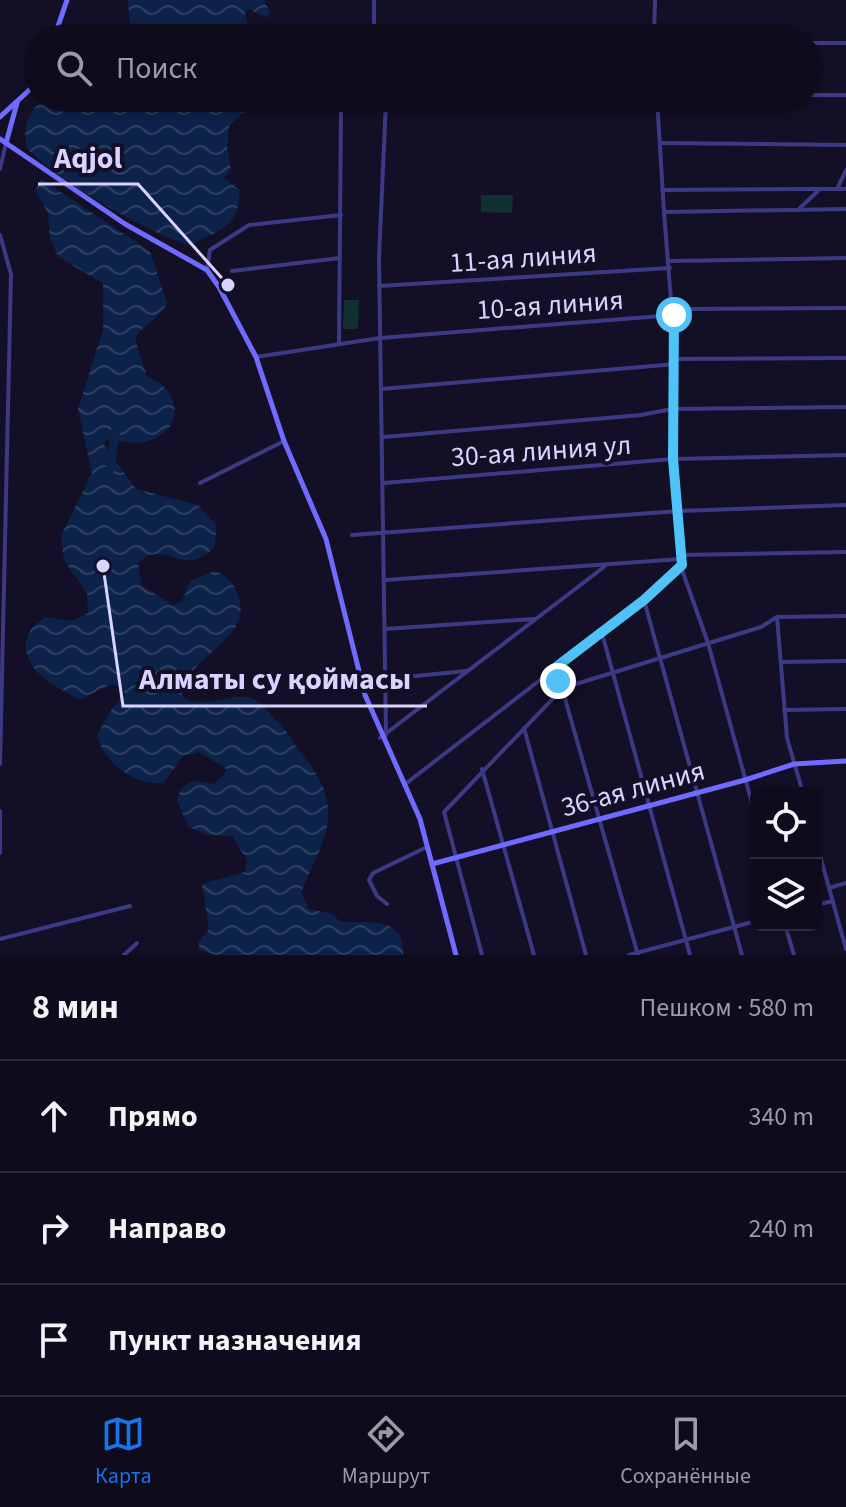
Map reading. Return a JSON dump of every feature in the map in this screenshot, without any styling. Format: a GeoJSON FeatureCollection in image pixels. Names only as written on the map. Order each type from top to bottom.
{"type":"FeatureCollection","features":[{"type":"Feature","properties":{"kind":"street"},"geometry":{"type":"LineString","coordinates":[[59,24],[67,0]]}},
{"type":"Feature","properties":{"kind":"street"},"geometry":{"type":"LineString","coordinates":[[374,0],[374,24]]}},
{"type":"Feature","properties":{"kind":"street"},"geometry":{"type":"LineString","coordinates":[[654,24],[655,0]]}},
{"type":"Feature","properties":{"kind":"street"},"geometry":{"type":"LineString","coordinates":[[822,43],[846,43]]}},
{"type":"Feature","properties":{"kind":"street"},"geometry":{"type":"LineString","coordinates":[[0,117],[24,95]]}},
{"type":"Feature","properties":{"kind":"street"},"geometry":{"type":"LineString","coordinates":[[822,95],[846,95]]}},
{"type":"Feature","properties":{"kind":"street"},"geometry":{"type":"LineString","coordinates":[[0,169],[3,141],[17,102]]}},
{"type":"Feature","properties":{"kind":"street"},"geometry":{"type":"LineString","coordinates":[[339,344],[341,112]]}},
{"type":"Feature","properties":{"kind":"street"},"geometry":{"type":"LineString","coordinates":[[383,736],[384,437],[379,286],[386,112]]}},
{"type":"Feature","properties":{"kind":"street"},"geometry":{"type":"LineString","coordinates":[[658,112],[674,315],[673,459],[681,567],[708,643],[750,797]]}},
{"type":"Feature","properties":{"kind":"street"},"geometry":{"type":"LineString","coordinates":[[3,141],[125,224],[207,270],[256,357],[284,441],[326,539],[365,695],[429,846],[456,955]]}},
{"type":"Feature","properties":{"kind":"street"},"geometry":{"type":"LineString","coordinates":[[660,143],[846,145]]}},
{"type":"Feature","properties":{"kind":"street"},"geometry":{"type":"LineString","coordinates":[[837,189],[846,170]]}},
{"type":"Feature","properties":{"kind":"street"},"geometry":{"type":"LineString","coordinates":[[797,210],[820,189]]}},
{"type":"Feature","properties":{"kind":"street"},"geometry":{"type":"LineString","coordinates":[[662,190],[846,189]]}},
{"type":"Feature","properties":{"kind":"street"},"geometry":{"type":"LineString","coordinates":[[664,212],[846,209]]}},
{"type":"Feature","properties":{"kind":"street"},"geometry":{"type":"LineString","coordinates":[[207,270],[210,250],[249,225],[341,215]]}},
{"type":"Feature","properties":{"kind":"street"},"geometry":{"type":"LineString","coordinates":[[0,235],[11,274],[0,764]]}},
{"type":"Feature","properties":{"kind":"street"},"geometry":{"type":"LineString","coordinates":[[232,271],[340,258]]}},
{"type":"Feature","properties":{"kind":"street","name":"11-ая линия"},"geometry":{"type":"LineString","coordinates":[[379,286],[670,265],[846,258]]}},
{"type":"Feature","properties":{"kind":"street","name":"10-ая линия"},"geometry":{"type":"LineString","coordinates":[[256,357],[380,338],[674,315],[684,309],[846,308]]}},
{"type":"Feature","properties":{"kind":"street"},"geometry":{"type":"LineString","coordinates":[[381,389],[675,361],[846,358]]}},
{"type":"Feature","properties":{"kind":"street"},"geometry":{"type":"LineString","coordinates":[[384,437],[641,415],[672,409],[846,407]]}},
{"type":"Feature","properties":{"kind":"street"},"geometry":{"type":"LineString","coordinates":[[200,483],[284,441]]}},
{"type":"Feature","properties":{"kind":"street","name":"30-ая линия ул"},"geometry":{"type":"LineString","coordinates":[[384,483],[673,459],[846,455]]}},
{"type":"Feature","properties":{"kind":"street"},"geometry":{"type":"LineString","coordinates":[[352,535],[679,511],[846,505]]}},
{"type":"Feature","properties":{"kind":"street"},"geometry":{"type":"LineString","coordinates":[[385,580],[606,566],[681,557],[846,552]]}},
{"type":"Feature","properties":{"kind":"street"},"geometry":{"type":"LineString","coordinates":[[383,736],[606,566]]}},
{"type":"Feature","properties":{"kind":"street"},"geometry":{"type":"LineString","coordinates":[[403,786],[644,600],[681,567]]}},
{"type":"Feature","properties":{"kind":"street"},"geometry":{"type":"LineString","coordinates":[[644,600],[742,955]]}},
{"type":"Feature","properties":{"kind":"street"},"geometry":{"type":"LineString","coordinates":[[482,955],[444,812],[563,688],[761,627],[777,617],[846,616]]}},
{"type":"Feature","properties":{"kind":"street"},"geometry":{"type":"LineString","coordinates":[[777,617],[784,710],[801,787]]}},
{"type":"Feature","properties":{"kind":"street"},"geometry":{"type":"LineString","coordinates":[[385,629],[536,619]]}},
{"type":"Feature","properties":{"kind":"street"},"geometry":{"type":"LineString","coordinates":[[602,633],[690,955]]}},
{"type":"Feature","properties":{"kind":"street"},"geometry":{"type":"LineString","coordinates":[[781,662],[846,661]]}},
{"type":"Feature","properties":{"kind":"street"},"geometry":{"type":"LineString","coordinates":[[556,667],[637,954]]}},
{"type":"Feature","properties":{"kind":"street"},"geometry":{"type":"LineString","coordinates":[[385,679],[469,671]]}},
{"type":"Feature","properties":{"kind":"street"},"geometry":{"type":"LineString","coordinates":[[784,710],[846,709]]}},
{"type":"Feature","properties":{"kind":"street"},"geometry":{"type":"LineString","coordinates":[[524,728],[586,955]]}},
{"type":"Feature","properties":{"kind":"street","name":"36-ая линия"},"geometry":{"type":"LineString","coordinates":[[432,864],[650,807],[794,764],[846,761]]}},
{"type":"Feature","properties":{"kind":"street"},"geometry":{"type":"LineString","coordinates":[[482,769],[534,955]]}},
{"type":"Feature","properties":{"kind":"street"},"geometry":{"type":"LineString","coordinates":[[0,811],[0,853]]}},
{"type":"Feature","properties":{"kind":"street"},"geometry":{"type":"LineString","coordinates":[[387,904],[377,896],[369,880],[373,873],[429,846]]}},
{"type":"Feature","properties":{"kind":"street"},"geometry":{"type":"LineString","coordinates":[[821,859],[846,949]]}},
{"type":"Feature","properties":{"kind":"street"},"geometry":{"type":"LineString","coordinates":[[829,888],[846,883]]}},
{"type":"Feature","properties":{"kind":"street"},"geometry":{"type":"LineString","coordinates":[[822,904],[833,901]]}},
{"type":"Feature","properties":{"kind":"street"},"geometry":{"type":"LineString","coordinates":[[0,939],[116,913],[130,906]]}},
{"type":"Feature","properties":{"kind":"street"},"geometry":{"type":"LineString","coordinates":[[629,955],[750,923]]}},
{"type":"Feature","properties":{"kind":"street"},"geometry":{"type":"LineString","coordinates":[[787,931],[794,955]]}},
{"type":"Feature","properties":{"kind":"street"},"geometry":{"type":"LineString","coordinates":[[124,955],[137,943]]}},
{"type":"Feature","properties":{"kind":"green space"},"geometry":{"type":"Polygon","coordinates":[[[481,195],[513,195],[512,213],[481,212],[481,195]]]}},
{"type":"Feature","properties":{"kind":"green space"},"geometry":{"type":"Polygon","coordinates":[[[344,300],[359,300],[358,329],[343,329],[344,300]]]}},
{"type":"Feature","properties":{"kind":"water"},"geometry":{"type":"Polygon","coordinates":[[[128,0],[263,0],[271,13],[265,17],[249,9],[245,12],[249,24],[130,23],[128,0]]]}},
{"type":"Feature","properties":{"kind":"water"},"geometry":{"type":"Polygon","coordinates":[[[33,112],[244,112],[229,126],[227,147],[231,169],[224,178],[239,190],[236,212],[226,226],[189,245],[151,230],[80,189],[40,160],[27,148],[25,132],[33,112]]]}},
{"type":"Feature","properties":{"kind":"water"},"geometry":{"type":"Polygon","coordinates":[[[41,179],[150,251],[167,303],[135,339],[147,377],[158,382],[172,398],[174,417],[162,434],[151,440],[134,443],[106,440],[104,445],[136,489],[198,505],[217,526],[214,547],[203,556],[184,560],[157,554],[138,563],[142,586],[173,605],[182,601],[190,581],[215,571],[230,582],[239,598],[240,613],[236,626],[194,669],[182,695],[195,702],[247,697],[262,705],[283,727],[315,771],[328,805],[325,836],[301,892],[309,909],[333,914],[340,922],[373,922],[392,927],[402,942],[403,955],[216,955],[200,950],[198,943],[209,929],[202,884],[245,872],[247,860],[232,836],[208,835],[189,827],[177,801],[181,788],[193,781],[214,784],[228,770],[199,752],[183,756],[164,783],[132,777],[106,755],[97,735],[111,710],[125,694],[122,688],[111,684],[79,700],[37,672],[27,655],[25,644],[31,629],[45,617],[72,621],[88,613],[87,594],[64,560],[61,536],[92,473],[78,409],[103,330],[103,283],[58,257],[50,238],[48,213],[35,191],[41,179]]]}},
{"type":"Feature","properties":{"kind":"waterway"},"geometry":{"type":"LineString","coordinates":[[110,469],[116,428]]}},
{"type":"Feature","properties":{"kind":"place","name":"Aqjol"},"geometry":{"type":"Point","coordinates":[228,285]}},
{"type":"Feature","properties":{"kind":"place","name":"Алматы су қоймасы"},"geometry":{"type":"Point","coordinates":[103,566]}},
{"type":"Feature","properties":{"kind":"route"},"geometry":{"type":"LineString","coordinates":[[558,681],[556,667],[644,600],[682,565],[673,459],[674,315]]}}]}
